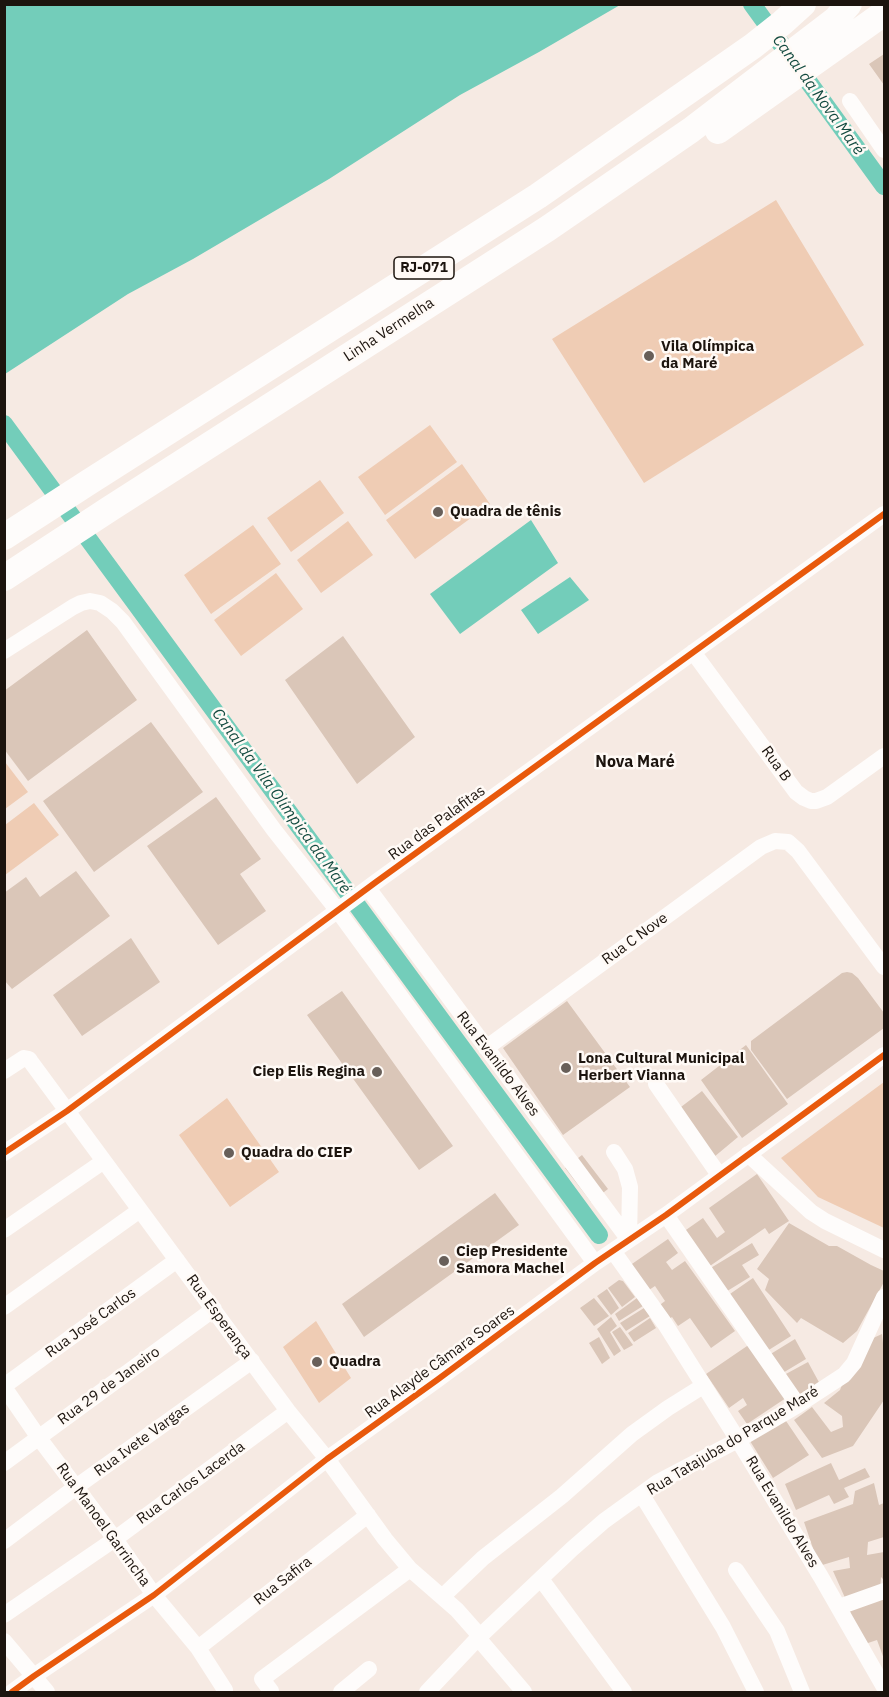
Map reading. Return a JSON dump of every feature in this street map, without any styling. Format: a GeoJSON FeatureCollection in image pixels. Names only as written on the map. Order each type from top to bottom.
{"type":"FeatureCollection","features":[{"type":"Feature","properties":{"kind":"highway","name":"RJ-071"},"geometry":{"type":"LineString","coordinates":[[4,537],[538,196],[753,46],[802,4]]}},
{"type":"Feature","properties":{"kind":"highway"},"geometry":{"type":"LineString","coordinates":[[782,75],[801,47],[843,12],[857,4]]}},
{"type":"Feature","properties":{"kind":"highway"},"geometry":{"type":"LineString","coordinates":[[782,75],[885,13]]}},
{"type":"Feature","properties":{"kind":"highway","name":"Linha Vermelha"},"geometry":{"type":"LineString","coordinates":[[4,578],[547,229],[689,152],[782,75]]}},
{"type":"Feature","properties":{"kind":"street"},"geometry":{"type":"LineString","coordinates":[[850,101],[885,150]]}},
{"type":"Feature","properties":{"kind":"street","name":"Rua das Palafitas"},"geometry":{"type":"LineString","coordinates":[[4,1153],[67,1111],[363,892],[885,514]]}},
{"type":"Feature","properties":{"kind":"street"},"geometry":{"type":"LineString","coordinates":[[4,651],[81,603],[90,601],[100,603],[123,622],[274,830],[340,909],[595,1263]]}},
{"type":"Feature","properties":{"kind":"street","name":"Rua B"},"geometry":{"type":"LineString","coordinates":[[693,652],[796,792],[804,798],[816,801],[827,797],[885,756]]}},
{"type":"Feature","properties":{"kind":"street","name":"Rua C Nove"},"geometry":{"type":"LineString","coordinates":[[486,1048],[761,847],[775,841],[788,843],[798,851],[885,967]]}},
{"type":"Feature","properties":{"kind":"street","name":"Rua Evanildo Alves"},"geometry":{"type":"LineString","coordinates":[[363,892],[486,1048],[629,1240]]}},
{"type":"Feature","properties":{"kind":"street","name":"Rua Alayde Câmara Soares"},"geometry":{"type":"LineString","coordinates":[[12,1692],[154,1595],[327,1459],[885,1055]]}},
{"type":"Feature","properties":{"kind":"street","name":"Rua Esperança"},"geometry":{"type":"LineString","coordinates":[[4,1071],[24,1058],[29,1059],[385,1539],[410,1569],[456,1610],[524,1692]]}},
{"type":"Feature","properties":{"kind":"street"},"geometry":{"type":"LineString","coordinates":[[656,1084],[719,1175]]}},
{"type":"Feature","properties":{"kind":"street"},"geometry":{"type":"LineString","coordinates":[[614,1152],[625,1169],[630,1186],[629,1240]]}},
{"type":"Feature","properties":{"kind":"street"},"geometry":{"type":"LineString","coordinates":[[748,1154],[811,1212],[885,1250]]}},
{"type":"Feature","properties":{"kind":"street"},"geometry":{"type":"LineString","coordinates":[[4,1230],[104,1161]]}},
{"type":"Feature","properties":{"kind":"street"},"geometry":{"type":"LineString","coordinates":[[4,1307],[140,1210]]}},
{"type":"Feature","properties":{"kind":"street"},"geometry":{"type":"LineString","coordinates":[[666,1215],[798,1405]]}},
{"type":"Feature","properties":{"kind":"street","name":"Rua Evanildo Alves"},"geometry":{"type":"LineString","coordinates":[[613,1251],[665,1324],[738,1440],[885,1687]]}},
{"type":"Feature","properties":{"kind":"street","name":"Rua José Carlos"},"geometry":{"type":"LineString","coordinates":[[4,1386],[177,1260]]}},
{"type":"Feature","properties":{"kind":"street","name":"Rua Tatajuba do Parque Maré"},"geometry":{"type":"LineString","coordinates":[[427,1692],[479,1637],[604,1521],[658,1482],[738,1440],[844,1375],[854,1363],[885,1297]]}},
{"type":"Feature","properties":{"kind":"street","name":"Rua 29 de Janeiro"},"geometry":{"type":"LineString","coordinates":[[4,1463],[214,1309]]}},
{"type":"Feature","properties":{"kind":"street","name":"Rua Ivete Vargas"},"geometry":{"type":"LineString","coordinates":[[4,1541],[252,1361]]}},
{"type":"Feature","properties":{"kind":"street","name":"Rua Manoel Garrincha"},"geometry":{"type":"LineString","coordinates":[[4,1386],[39,1438],[154,1595],[198,1648],[225,1690]]}},
{"type":"Feature","properties":{"kind":"street"},"geometry":{"type":"LineString","coordinates":[[442,1597],[483,1558],[562,1496],[633,1434],[668,1408],[704,1386]]}},
{"type":"Feature","properties":{"kind":"street","name":"Rua Carlos Lacerda"},"geometry":{"type":"LineString","coordinates":[[4,1615],[115,1539],[288,1411]]}},
{"type":"Feature","properties":{"kind":"street"},"geometry":{"type":"LineString","coordinates":[[642,1495],[723,1627],[756,1692]]}},
{"type":"Feature","properties":{"kind":"street","name":"Rua Safira"},"geometry":{"type":"LineString","coordinates":[[198,1648],[368,1515]]}},
{"type":"Feature","properties":{"kind":"street"},"geometry":{"type":"LineString","coordinates":[[271,1692],[262,1679],[410,1569]]}},
{"type":"Feature","properties":{"kind":"street"},"geometry":{"type":"LineString","coordinates":[[736,1570],[777,1631],[802,1692]]}},
{"type":"Feature","properties":{"kind":"street"},"geometry":{"type":"LineString","coordinates":[[541,1579],[624,1692]]}},
{"type":"Feature","properties":{"kind":"street"},"geometry":{"type":"LineString","coordinates":[[839,1607],[885,1591]]}},
{"type":"Feature","properties":{"kind":"street"},"geometry":{"type":"LineString","coordinates":[[4,1641],[46,1692]]}},
{"type":"Feature","properties":{"kind":"street"},"geometry":{"type":"LineString","coordinates":[[341,1692],[369,1669]]}},
{"type":"Feature","properties":{"kind":"shaded area"},"geometry":{"type":"Polygon","coordinates":[[[776,200],[864,345],[644,483],[552,339],[776,200]]]}},
{"type":"Feature","properties":{"kind":"shaded area","name":"Quadra de tênis"},"geometry":{"type":"Polygon","coordinates":[[[430,425],[457,462],[385,515],[358,477],[430,425]]]}},
{"type":"Feature","properties":{"kind":"shaded area","name":"Quadra de tênis"},"geometry":{"type":"Polygon","coordinates":[[[462,464],[490,504],[415,559],[386,520],[462,464]]]}},
{"type":"Feature","properties":{"kind":"shaded area"},"geometry":{"type":"Polygon","coordinates":[[[320,480],[344,513],[291,552],[267,518],[320,480]]]}},
{"type":"Feature","properties":{"kind":"shaded area"},"geometry":{"type":"Polygon","coordinates":[[[348,521],[373,555],[321,593],[297,560],[348,521]]]}},
{"type":"Feature","properties":{"kind":"shaded area"},"geometry":{"type":"Polygon","coordinates":[[[253,525],[281,564],[211,614],[184,575],[253,525]]]}},
{"type":"Feature","properties":{"kind":"shaded area"},"geometry":{"type":"Polygon","coordinates":[[[276,573],[303,609],[241,656],[214,620],[276,573]]]}},
{"type":"Feature","properties":{"kind":"shaded area"},"geometry":{"type":"Polygon","coordinates":[[[5,762],[28,792],[4,809],[5,762]]]}},
{"type":"Feature","properties":{"kind":"shaded area"},"geometry":{"type":"Polygon","coordinates":[[[34,803],[59,835],[5,875],[5,825],[34,803]]]}},
{"type":"Feature","properties":{"kind":"shaded area"},"geometry":{"type":"Polygon","coordinates":[[[884,1082],[884,1228],[818,1197],[781,1158],[884,1082]]]}},
{"type":"Feature","properties":{"kind":"shaded area","name":"Quadra do CIEP"},"geometry":{"type":"Polygon","coordinates":[[[227,1098],[279,1172],[230,1207],[179,1135],[227,1098]]]}},
{"type":"Feature","properties":{"kind":"shaded area","name":"Quadra"},"geometry":{"type":"Polygon","coordinates":[[[316,1321],[351,1378],[319,1403],[283,1347],[316,1321]]]}},
{"type":"Feature","properties":{"kind":"water"},"geometry":{"type":"Polygon","coordinates":[[[5,4],[620,5],[460,95],[329,179],[193,259],[128,294],[5,374],[5,4]]]}},
{"type":"Feature","properties":{"kind":"water"},"geometry":{"type":"Polygon","coordinates":[[[531,520],[558,563],[460,634],[430,594],[531,520]]]}},
{"type":"Feature","properties":{"kind":"water"},"geometry":{"type":"Polygon","coordinates":[[[570,577],[589,600],[538,634],[521,610],[570,577]]]}},
{"type":"Feature","properties":{"kind":"building"},"geometry":{"type":"Polygon","coordinates":[[[884,54],[884,85],[869,64],[884,54]]]}},
{"type":"Feature","properties":{"kind":"building"},"geometry":{"type":"Polygon","coordinates":[[[87,630],[137,700],[28,781],[4,749],[4,691],[87,630]]]}},
{"type":"Feature","properties":{"kind":"building"},"geometry":{"type":"Polygon","coordinates":[[[343,636],[415,737],[357,784],[285,680],[343,636]]]}},
{"type":"Feature","properties":{"kind":"building"},"geometry":{"type":"Polygon","coordinates":[[[151,722],[203,792],[94,872],[43,801],[151,722]]]}},
{"type":"Feature","properties":{"kind":"building"},"geometry":{"type":"Polygon","coordinates":[[[216,797],[261,859],[240,874],[266,911],[218,945],[147,846],[216,797]]]}},
{"type":"Feature","properties":{"kind":"building"},"geometry":{"type":"Polygon","coordinates":[[[76,871],[110,916],[12,989],[4,980],[4,893],[26,877],[40,897],[76,871]]]}},
{"type":"Feature","properties":{"kind":"building"},"geometry":{"type":"Polygon","coordinates":[[[131,938],[160,982],[82,1036],[53,995],[131,938]]]}},
{"type":"Feature","properties":{"kind":"building"},"geometry":{"type":"Polygon","coordinates":[[[847,972],[858,978],[884,1013],[884,1028],[787,1099],[751,1050],[751,1041],[842,973],[847,972]]]}},
{"type":"Feature","properties":{"kind":"building","name":"Ciep Elis Regina"},"geometry":{"type":"Polygon","coordinates":[[[342,991],[453,1146],[419,1170],[307,1015],[342,991]]]}},
{"type":"Feature","properties":{"kind":"building","name":"Lona Cultural Municipal Herbert Vianna"},"geometry":{"type":"Polygon","coordinates":[[[567,1001],[630,1087],[563,1135],[503,1048],[567,1001]]]}},
{"type":"Feature","properties":{"kind":"building"},"geometry":{"type":"Polygon","coordinates":[[[746,1045],[788,1104],[742,1138],[701,1080],[746,1045]]]}},
{"type":"Feature","properties":{"kind":"building"},"geometry":{"type":"Polygon","coordinates":[[[702,1091],[738,1137],[714,1157],[677,1110],[702,1091]]]}},
{"type":"Feature","properties":{"kind":"building"},"geometry":{"type":"Polygon","coordinates":[[[582,1155],[608,1189],[591,1202],[565,1168],[582,1155]]]}},
{"type":"Feature","properties":{"kind":"building"},"geometry":{"type":"Polygon","coordinates":[[[757,1174],[789,1221],[769,1234],[765,1228],[707,1268],[683,1232],[703,1218],[717,1238],[725,1232],[709,1208],[757,1174]]]}},
{"type":"Feature","properties":{"kind":"building"},"geometry":{"type":"Polygon","coordinates":[[[495,1193],[519,1225],[364,1337],[342,1304],[495,1193]]]}},
{"type":"Feature","properties":{"kind":"building"},"geometry":{"type":"Polygon","coordinates":[[[789,1223],[829,1246],[837,1246],[884,1271],[884,1282],[857,1331],[843,1343],[801,1318],[797,1323],[765,1290],[769,1279],[757,1269],[789,1223]]]}},
{"type":"Feature","properties":{"kind":"building"},"geometry":{"type":"Polygon","coordinates":[[[668,1239],[678,1253],[666,1262],[672,1270],[685,1261],[735,1331],[711,1348],[690,1318],[678,1326],[672,1317],[667,1321],[657,1307],[665,1301],[655,1286],[646,1292],[629,1266],[668,1239]]]}},
{"type":"Feature","properties":{"kind":"building"},"geometry":{"type":"Polygon","coordinates":[[[752,1243],[759,1255],[742,1265],[750,1277],[724,1293],[709,1269],[752,1243]]]}},
{"type":"Feature","properties":{"kind":"building"},"geometry":{"type":"Polygon","coordinates":[[[753,1278],[791,1336],[764,1353],[727,1296],[753,1278]]]}},
{"type":"Feature","properties":{"kind":"building"},"geometry":{"type":"Polygon","coordinates":[[[619,1280],[623,1281],[635,1297],[622,1307],[608,1288],[619,1280]]]}},
{"type":"Feature","properties":{"kind":"building"},"geometry":{"type":"Polygon","coordinates":[[[607,1289],[619,1308],[611,1315],[597,1296],[607,1289]]]}},
{"type":"Feature","properties":{"kind":"building"},"geometry":{"type":"Polygon","coordinates":[[[594,1298],[609,1316],[594,1326],[580,1308],[594,1298]]]}},
{"type":"Feature","properties":{"kind":"building"},"geometry":{"type":"Polygon","coordinates":[[[637,1298],[643,1306],[619,1321],[615,1314],[637,1298]]]}},
{"type":"Feature","properties":{"kind":"building"},"geometry":{"type":"Polygon","coordinates":[[[644,1308],[650,1316],[626,1331],[620,1323],[644,1308]]]}},
{"type":"Feature","properties":{"kind":"building"},"geometry":{"type":"Polygon","coordinates":[[[611,1317],[617,1326],[610,1332],[621,1351],[614,1356],[597,1329],[611,1317]]]}},
{"type":"Feature","properties":{"kind":"building"},"geometry":{"type":"Polygon","coordinates":[[[650,1318],[656,1328],[634,1342],[628,1333],[650,1318]]]}},
{"type":"Feature","properties":{"kind":"building"},"geometry":{"type":"Polygon","coordinates":[[[620,1327],[633,1345],[624,1350],[612,1332],[620,1327]]]}},
{"type":"Feature","properties":{"kind":"building"},"geometry":{"type":"Polygon","coordinates":[[[882,1334],[884,1400],[853,1446],[822,1458],[794,1420],[812,1407],[831,1432],[843,1427],[842,1416],[824,1403],[840,1390],[845,1377],[871,1339],[882,1334]]]}},
{"type":"Feature","properties":{"kind":"building"},"geometry":{"type":"Polygon","coordinates":[[[599,1337],[610,1358],[602,1364],[589,1343],[599,1337]]]}},
{"type":"Feature","properties":{"kind":"building"},"geometry":{"type":"Polygon","coordinates":[[[795,1339],[806,1359],[781,1374],[769,1355],[795,1339]]]}},
{"type":"Feature","properties":{"kind":"building"},"geometry":{"type":"Polygon","coordinates":[[[750,1344],[786,1398],[747,1424],[738,1411],[747,1405],[743,1398],[729,1408],[706,1374],[750,1344]]]}},
{"type":"Feature","properties":{"kind":"building"},"geometry":{"type":"Polygon","coordinates":[[[808,1362],[821,1386],[798,1400],[784,1375],[808,1362]]]}},
{"type":"Feature","properties":{"kind":"building"},"geometry":{"type":"Polygon","coordinates":[[[784,1418],[809,1455],[773,1478],[750,1441],[784,1418]]]}},
{"type":"Feature","properties":{"kind":"building"},"geometry":{"type":"Polygon","coordinates":[[[831,1463],[839,1480],[865,1468],[870,1477],[844,1488],[849,1497],[834,1504],[829,1495],[796,1510],[785,1484],[831,1463]]]}},
{"type":"Feature","properties":{"kind":"building"},"geometry":{"type":"Polygon","coordinates":[[[874,1483],[879,1505],[884,1503],[884,1537],[868,1542],[867,1555],[884,1552],[884,1580],[881,1577],[880,1590],[846,1600],[833,1571],[850,1568],[849,1557],[819,1566],[804,1522],[853,1504],[855,1491],[874,1483]]]}},
{"type":"Feature","properties":{"kind":"building"},"geometry":{"type":"Polygon","coordinates":[[[884,1597],[884,1659],[877,1640],[862,1645],[849,1609],[884,1597]]]}},
{"type":"Feature","properties":{"kind":"waterway","name":"Canal da Nova Maré"},"geometry":{"type":"LineString","coordinates":[[752,4],[884,186]]}},
{"type":"Feature","properties":{"kind":"waterway","name":"Canal da Vila Olímpica da Maré"},"geometry":{"type":"LineString","coordinates":[[4,424],[599,1235]]}},
{"type":"Feature","properties":{"kind":"cycle path"},"geometry":{"type":"LineString","coordinates":[[4,1153],[67,1111],[376,882],[884,514]]}},
{"type":"Feature","properties":{"kind":"cycle path"},"geometry":{"type":"LineString","coordinates":[[12,1692],[154,1595],[327,1459],[884,1055]]}},
{"type":"Feature","properties":{"kind":"place","name":"Vila Olímpica da Maré"},"geometry":{"type":"Point","coordinates":[649,356]}},
{"type":"Feature","properties":{"kind":"place","name":"Quadra de tênis"},"geometry":{"type":"Point","coordinates":[438,512]}},
{"type":"Feature","properties":{"kind":"place","name":"Lona Cultural Municipal Herbert Vianna"},"geometry":{"type":"Point","coordinates":[566,1068]}},
{"type":"Feature","properties":{"kind":"place","name":"Ciep Elis Regina"},"geometry":{"type":"Point","coordinates":[377,1072]}},
{"type":"Feature","properties":{"kind":"place","name":"Quadra do CIEP"},"geometry":{"type":"Point","coordinates":[229,1153]}},
{"type":"Feature","properties":{"kind":"place","name":"Ciep Presidente Samora Machel"},"geometry":{"type":"Point","coordinates":[444,1261]}},
{"type":"Feature","properties":{"kind":"place","name":"Quadra"},"geometry":{"type":"Point","coordinates":[317,1362]}},
{"type":"Feature","properties":{"kind":"district","name":"Nova Maré"},"geometry":{"type":"Point","coordinates":[635,762]}}]}
